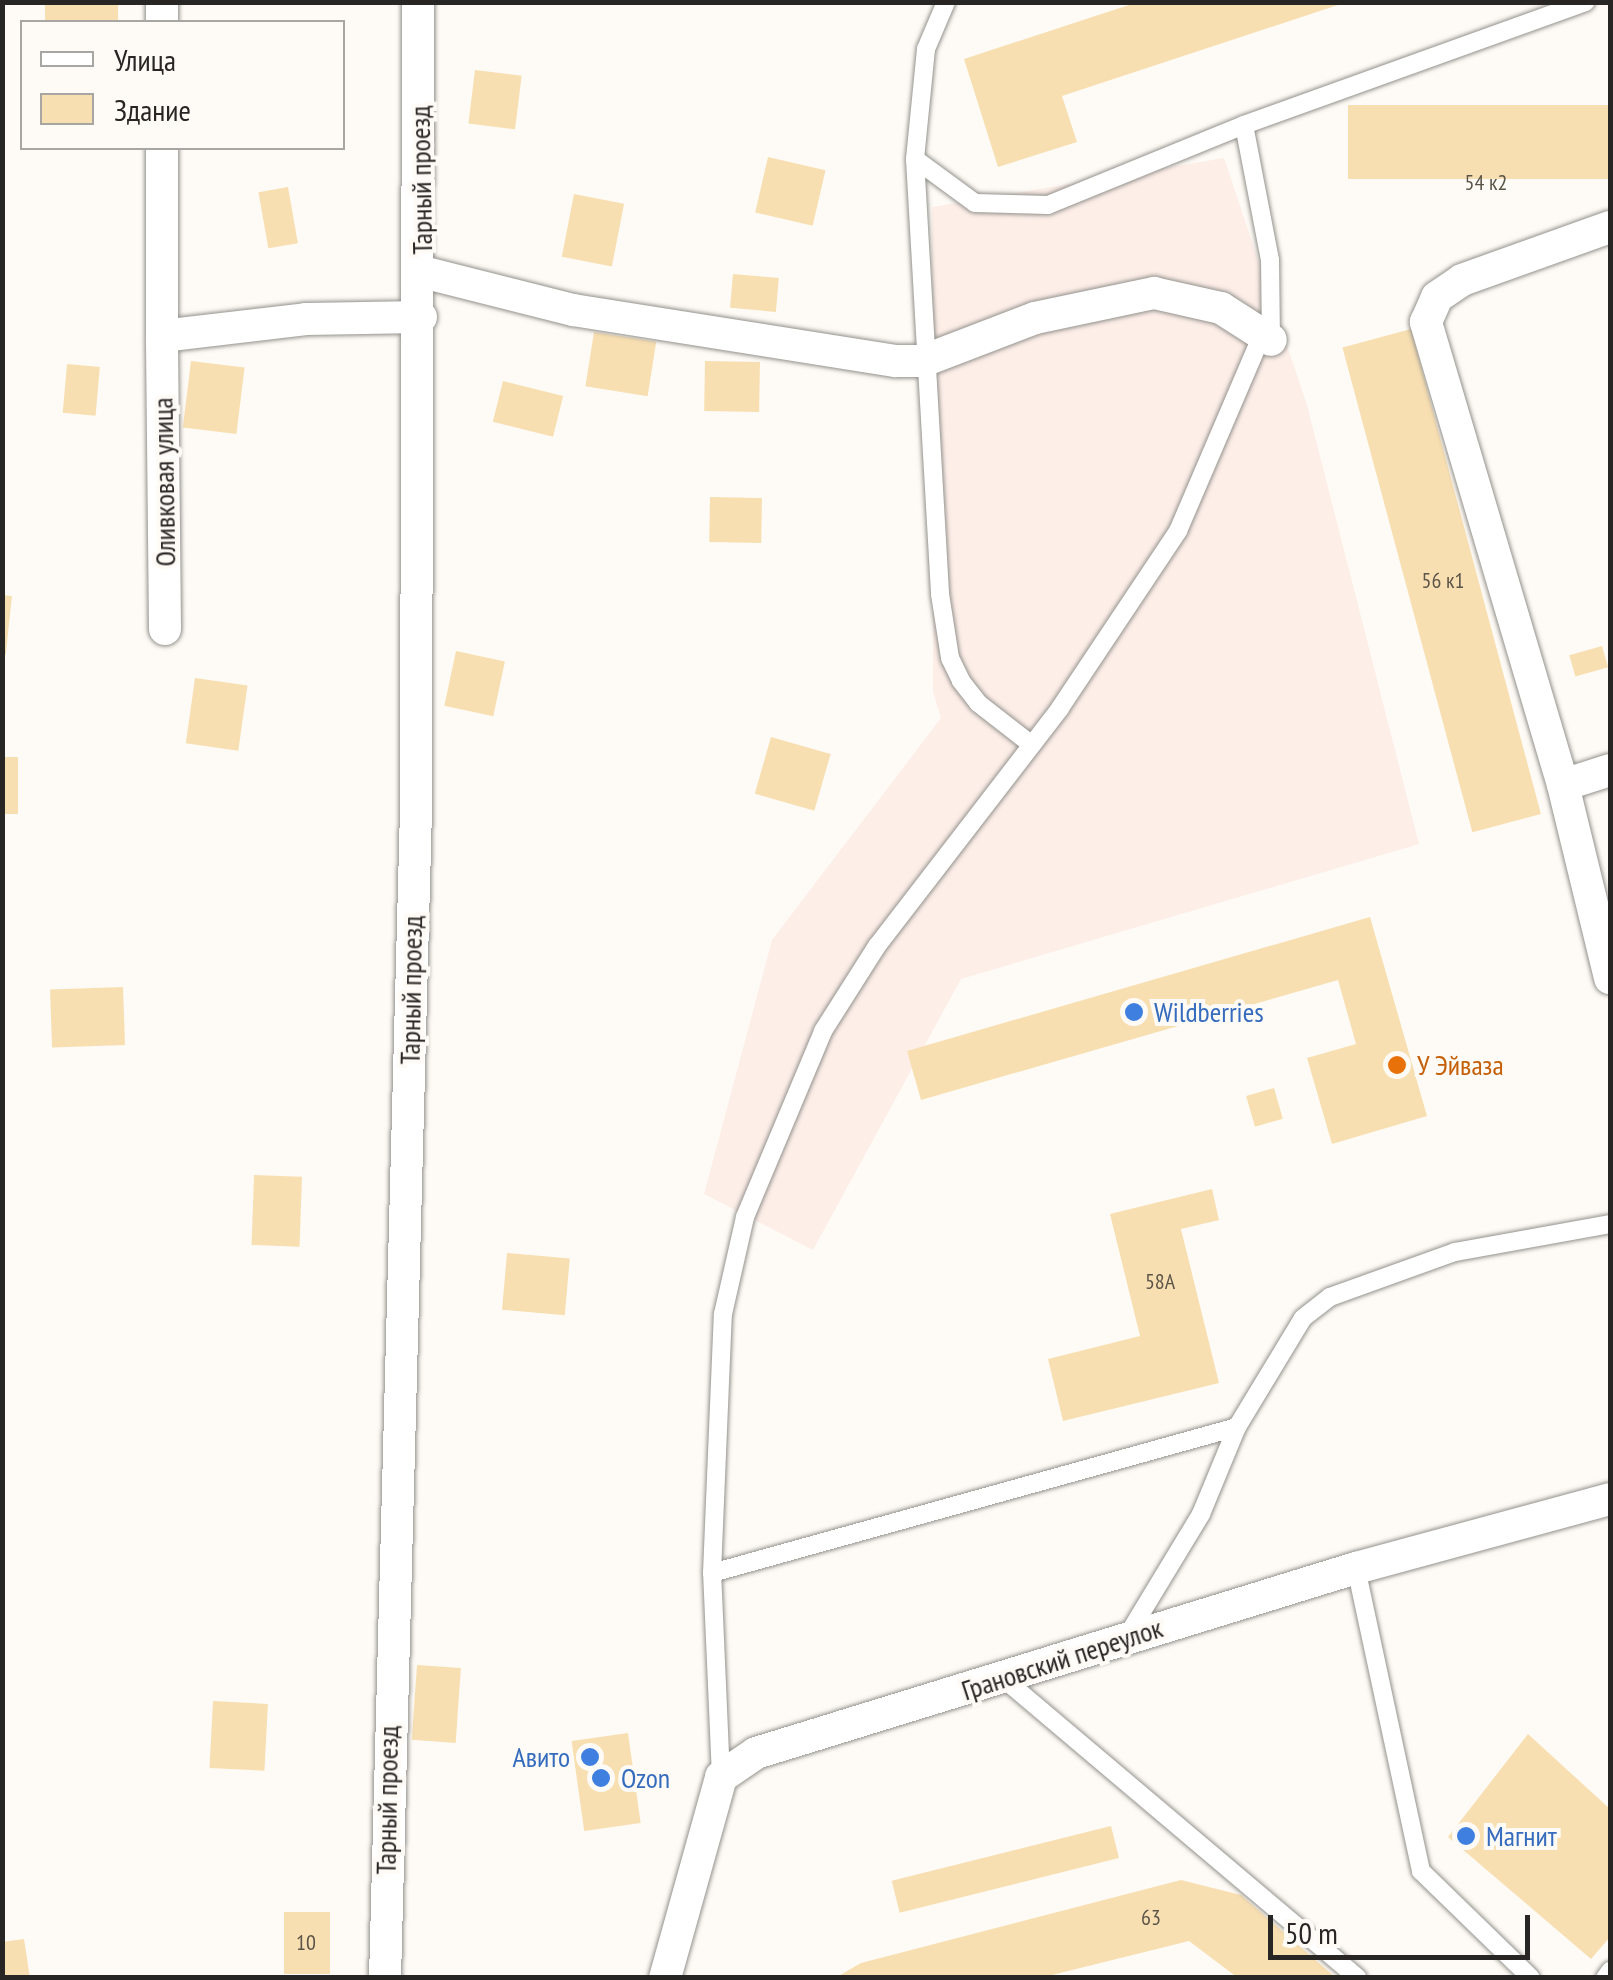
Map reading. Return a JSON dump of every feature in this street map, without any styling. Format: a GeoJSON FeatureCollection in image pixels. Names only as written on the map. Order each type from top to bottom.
{"type":"FeatureCollection","features":[{"type":"Feature","properties":{"kind":"street","name":"Тарный проезд"},"geometry":{"type":"LineString","coordinates":[[384,1978],[414,865],[422,317],[418,2]]}},
{"type":"Feature","properties":{"kind":"street","name":"Оливковая улица"},"geometry":{"type":"LineString","coordinates":[[162,150],[165,628]]}},
{"type":"Feature","properties":{"kind":"street"},"geometry":{"type":"LineString","coordinates":[[1610,227],[1462,280],[1437,297],[1426,322],[1563,785],[1610,978]]}},
{"type":"Feature","properties":{"kind":"street"},"geometry":{"type":"LineString","coordinates":[[422,272],[573,310],[922,361],[1036,318],[1154,293],[1222,308],[1271,340]]}},
{"type":"Feature","properties":{"kind":"street"},"geometry":{"type":"LineString","coordinates":[[162,336],[306,319],[422,317]]}},
{"type":"Feature","properties":{"kind":"street"},"geometry":{"type":"LineString","coordinates":[[1563,785],[1610,770]]}},
{"type":"Feature","properties":{"kind":"street","name":"Грановский переулок"},"geometry":{"type":"LineString","coordinates":[[721,1776],[756,1753],[1126,1638],[1356,1568],[1610,1500]]}},
{"type":"Feature","properties":{"kind":"street"},"geometry":{"type":"LineString","coordinates":[[665,1978],[721,1776]]}},
{"type":"Feature","properties":{"kind":"lane"},"geometry":{"type":"LineString","coordinates":[[946,2],[926,49],[915,158],[922,361],[950,658],[978,703],[1032,745]]}},
{"type":"Feature","properties":{"kind":"lane"},"geometry":{"type":"LineString","coordinates":[[915,158],[975,203],[1048,205],[1244,125],[1585,2]]}},
{"type":"Feature","properties":{"kind":"lane"},"geometry":{"type":"LineString","coordinates":[[721,1776],[712,1573],[722,1314],[746,1217],[823,1031],[868,960],[1032,745],[1178,530],[1258,344],[1271,340],[1271,274],[1244,125]]}},
{"type":"Feature","properties":{"kind":"lane"},"geometry":{"type":"LineString","coordinates":[[1126,1638],[1200,1514],[1237,1427],[1303,1318],[1330,1296],[1455,1252],[1610,1224]]}},
{"type":"Feature","properties":{"kind":"lane"},"geometry":{"type":"LineString","coordinates":[[712,1573],[1237,1427]]}},
{"type":"Feature","properties":{"kind":"lane"},"geometry":{"type":"LineString","coordinates":[[1356,1568],[1420,1872],[1531,1978]]}},
{"type":"Feature","properties":{"kind":"lane"},"geometry":{"type":"LineString","coordinates":[[1004,1679],[1358,1978]]}},
{"type":"Feature","properties":{"kind":"lane"},"geometry":{"type":"LineString","coordinates":[[1605,1978],[1610,1971]]}},
{"type":"Feature","properties":{"kind":"shaded area"},"geometry":{"type":"Polygon","coordinates":[[[1224,158],[1307,405],[1419,844],[961,979],[813,1250],[704,1194],[772,940],[941,718],[933,692],[932,207],[1224,158]]]}},
{"type":"Feature","properties":{"kind":"building"},"geometry":{"type":"Polygon","coordinates":[[[45,2],[118,2],[118,20],[45,20],[45,2]]]}},
{"type":"Feature","properties":{"kind":"building"},"geometry":{"type":"Polygon","coordinates":[[[1138,2],[1344,3],[1062,96],[1077,142],[998,167],[964,59],[1138,2]]]}},
{"type":"Feature","properties":{"kind":"building"},"geometry":{"type":"Polygon","coordinates":[[[475,70],[522,76],[515,129],[468,124],[475,70]]]}},
{"type":"Feature","properties":{"kind":"building"},"geometry":{"type":"Polygon","coordinates":[[[1348,105],[1610,105],[1610,179],[1348,179],[1348,105]]]}},
{"type":"Feature","properties":{"kind":"building"},"geometry":{"type":"Polygon","coordinates":[[[768,157],[825,170],[813,226],[755,213],[768,157]]]}},
{"type":"Feature","properties":{"kind":"building"},"geometry":{"type":"Polygon","coordinates":[[[288,187],[298,243],[268,248],[258,192],[288,187]]]}},
{"type":"Feature","properties":{"kind":"building"},"geometry":{"type":"Polygon","coordinates":[[[574,194],[624,204],[612,267],[562,257],[574,194]]]}},
{"type":"Feature","properties":{"kind":"building"},"geometry":{"type":"Polygon","coordinates":[[[733,274],[779,278],[776,312],[730,308],[733,274]]]}},
{"type":"Feature","properties":{"kind":"building"},"geometry":{"type":"Polygon","coordinates":[[[1411,329],[1541,814],[1472,832],[1342,347],[1411,329]]]}},
{"type":"Feature","properties":{"kind":"building"},"geometry":{"type":"Polygon","coordinates":[[[594,332],[656,342],[648,396],[585,386],[594,332]]]}},
{"type":"Feature","properties":{"kind":"building"},"geometry":{"type":"Polygon","coordinates":[[[191,361],[245,368],[236,434],[183,428],[191,361]]]}},
{"type":"Feature","properties":{"kind":"building"},"geometry":{"type":"Polygon","coordinates":[[[705,361],[760,362],[759,412],[704,411],[705,361]]]}},
{"type":"Feature","properties":{"kind":"building"},"geometry":{"type":"Polygon","coordinates":[[[67,364],[100,367],[96,416],[63,413],[67,364]]]}},
{"type":"Feature","properties":{"kind":"building"},"geometry":{"type":"Polygon","coordinates":[[[503,381],[563,396],[553,437],[493,422],[503,381]]]}},
{"type":"Feature","properties":{"kind":"building"},"geometry":{"type":"Polygon","coordinates":[[[710,497],[762,498],[761,543],[709,542],[710,497]]]}},
{"type":"Feature","properties":{"kind":"building"},"geometry":{"type":"Polygon","coordinates":[[[2,595],[12,596],[6,655],[2,654],[2,595]]]}},
{"type":"Feature","properties":{"kind":"building"},"geometry":{"type":"Polygon","coordinates":[[[1602,646],[1608,667],[1575,677],[1569,655],[1602,646]]]}},
{"type":"Feature","properties":{"kind":"building"},"geometry":{"type":"Polygon","coordinates":[[[456,651],[505,661],[493,716],[444,706],[456,651]]]}},
{"type":"Feature","properties":{"kind":"building"},"geometry":{"type":"Polygon","coordinates":[[[195,678],[247,685],[238,751],[186,743],[195,678]]]}},
{"type":"Feature","properties":{"kind":"building"},"geometry":{"type":"Polygon","coordinates":[[[771,737],[831,754],[814,811],[755,794],[771,737]]]}},
{"type":"Feature","properties":{"kind":"building"},"geometry":{"type":"Polygon","coordinates":[[[2,757],[18,757],[18,814],[2,814],[2,757]]]}},
{"type":"Feature","properties":{"kind":"building","name":"Wildberries"},"geometry":{"type":"Polygon","coordinates":[[[1370,917],[1427,1116],[1332,1144],[1307,1058],[1356,1044],[1338,980],[921,1100],[907,1051],[1370,917]]]}},
{"type":"Feature","properties":{"kind":"building"},"geometry":{"type":"Polygon","coordinates":[[[123,987],[125,1045],[52,1048],[50,990],[123,987]]]}},
{"type":"Feature","properties":{"kind":"building"},"geometry":{"type":"Polygon","coordinates":[[[1274,1088],[1283,1119],[1255,1127],[1246,1096],[1274,1088]]]}},
{"type":"Feature","properties":{"kind":"building"},"geometry":{"type":"Polygon","coordinates":[[[254,1175],[302,1177],[300,1247],[252,1245],[254,1175]]]}},
{"type":"Feature","properties":{"kind":"building"},"geometry":{"type":"Polygon","coordinates":[[[1212,1189],[1219,1220],[1181,1229],[1219,1383],[1063,1421],[1048,1359],[1140,1336],[1110,1214],[1212,1189]]]}},
{"type":"Feature","properties":{"kind":"building"},"geometry":{"type":"Polygon","coordinates":[[[507,1253],[570,1258],[565,1315],[502,1310],[507,1253]]]}},
{"type":"Feature","properties":{"kind":"building"},"geometry":{"type":"Polygon","coordinates":[[[417,1665],[461,1668],[456,1743],[412,1740],[417,1665]]]}},
{"type":"Feature","properties":{"kind":"building"},"geometry":{"type":"Polygon","coordinates":[[[213,1701],[268,1704],[264,1771],[209,1768],[213,1701]]]}},
{"type":"Feature","properties":{"kind":"building"},"geometry":{"type":"Polygon","coordinates":[[[628,1733],[641,1823],[584,1831],[572,1741],[628,1733]]]}},
{"type":"Feature","properties":{"kind":"building"},"geometry":{"type":"Polygon","coordinates":[[[1528,1734],[1610,1809],[1610,1937],[1591,1959],[1448,1837],[1528,1734]]]}},
{"type":"Feature","properties":{"kind":"building"},"geometry":{"type":"Polygon","coordinates":[[[1111,1826],[1119,1858],[900,1913],[892,1881],[1111,1826]]]}},
{"type":"Feature","properties":{"kind":"building"},"geometry":{"type":"Polygon","coordinates":[[[1181,1880],[1241,1895],[1336,1978],[1238,1978],[1189,1941],[1040,1978],[835,1978],[861,1963],[1181,1880]]]}},
{"type":"Feature","properties":{"kind":"building"},"geometry":{"type":"Polygon","coordinates":[[[284,1912],[330,1912],[330,1974],[284,1974],[284,1912]]]}},
{"type":"Feature","properties":{"kind":"building"},"geometry":{"type":"Polygon","coordinates":[[[24,1939],[30,1978],[2,1978],[2,1942],[24,1939]]]}},
{"type":"Feature","properties":{"kind":"place","name":"Wildberries"},"geometry":{"type":"Point","coordinates":[1134,1012]}},
{"type":"Feature","properties":{"kind":"place","name":"У Эйваза"},"geometry":{"type":"Point","coordinates":[1397,1065]}},
{"type":"Feature","properties":{"kind":"place","name":"Авито"},"geometry":{"type":"Point","coordinates":[590,1757]}},
{"type":"Feature","properties":{"kind":"place","name":"Ozon"},"geometry":{"type":"Point","coordinates":[601,1778]}},
{"type":"Feature","properties":{"kind":"place","name":"Магнит"},"geometry":{"type":"Point","coordinates":[1466,1836]}}]}
